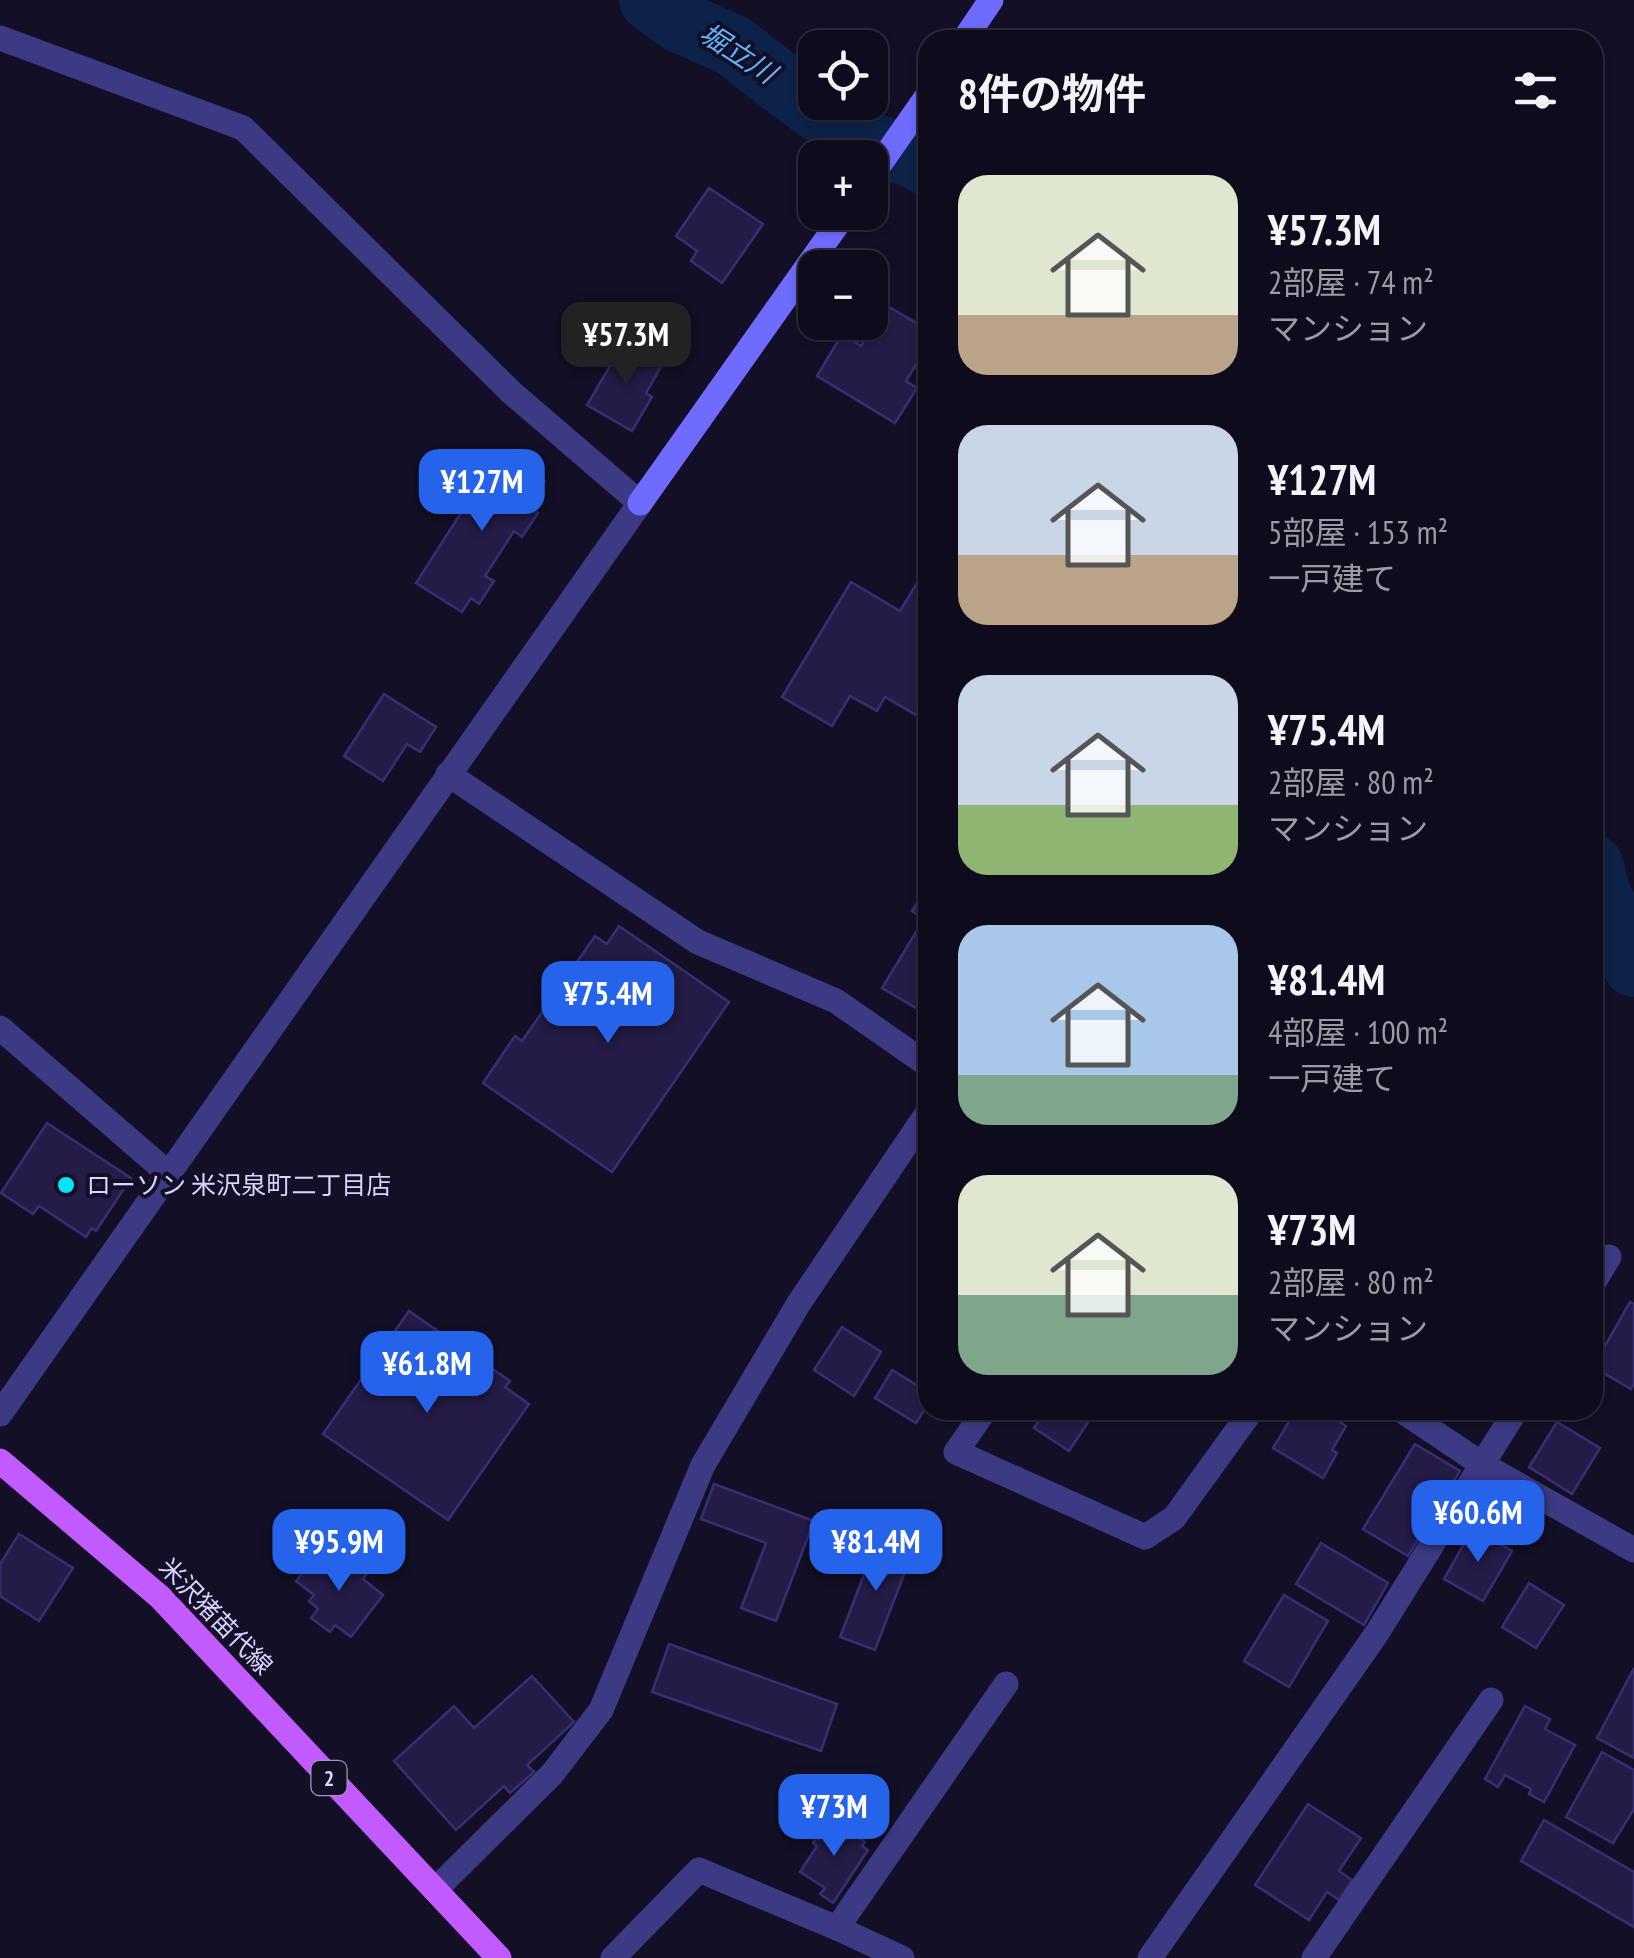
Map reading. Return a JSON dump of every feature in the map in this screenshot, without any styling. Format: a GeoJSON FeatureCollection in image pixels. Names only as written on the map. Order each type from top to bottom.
{"type":"FeatureCollection","features":[{"type":"Feature","properties":{"kind":"main road","name":"米沢猪苗代線"},"geometry":{"type":"LineString","coordinates":[[0,1461],[160,1597],[499,1958]]}},
{"type":"Feature","properties":{"kind":"street"},"geometry":{"type":"LineString","coordinates":[[971,30],[991,0]]}},
{"type":"Feature","properties":{"kind":"street"},"geometry":{"type":"LineString","coordinates":[[0,38],[243,128],[512,393],[640,504]]}},
{"type":"Feature","properties":{"kind":"street"},"geometry":{"type":"LineString","coordinates":[[888,152],[918,108]]}},
{"type":"Feature","properties":{"kind":"street"},"geometry":{"type":"LineString","coordinates":[[0,1414],[835,230]]}},
{"type":"Feature","properties":{"kind":"street"},"geometry":{"type":"LineString","coordinates":[[448,774],[698,942],[836,1001],[918,1058]]}},
{"type":"Feature","properties":{"kind":"street"},"geometry":{"type":"LineString","coordinates":[[0,1028],[170,1175]]}},
{"type":"Feature","properties":{"kind":"street"},"geometry":{"type":"LineString","coordinates":[[435,1890],[552,1774],[601,1710],[704,1465],[799,1303],[918,1127]]}},
{"type":"Feature","properties":{"kind":"street"},"geometry":{"type":"LineString","coordinates":[[1603,1268],[1610,1257]]}},
{"type":"Feature","properties":{"kind":"street"},"geometry":{"type":"LineString","coordinates":[[979,1420],[956,1452],[1146,1537],[1174,1518],[1245,1420]]}},
{"type":"Feature","properties":{"kind":"street"},"geometry":{"type":"LineString","coordinates":[[1417,1420],[1483,1464],[1634,1550]]}},
{"type":"Feature","properties":{"kind":"street"},"geometry":{"type":"LineString","coordinates":[[1154,1957],[1377,1634],[1510,1420]]}},
{"type":"Feature","properties":{"kind":"street"},"geometry":{"type":"LineString","coordinates":[[837,1928],[1006,1684]]}},
{"type":"Feature","properties":{"kind":"street"},"geometry":{"type":"LineString","coordinates":[[1314,1958],[1491,1700]]}},
{"type":"Feature","properties":{"kind":"street"},"geometry":{"type":"LineString","coordinates":[[613,1958],[698,1870],[902,1958]]}},
{"type":"Feature","properties":{"kind":"building"},"geometry":{"type":"Polygon","coordinates":[[[709,188],[763,224],[722,283],[691,261],[697,251],[676,236],[709,188]]]}},
{"type":"Feature","properties":{"kind":"building"},"geometry":{"type":"Polygon","coordinates":[[[888,306],[918,324],[918,361],[906,381],[917,388],[895,423],[817,376],[838,340],[852,340],[861,346],[865,340],[888,340],[888,306]]]}},
{"type":"Feature","properties":{"kind":"building"},"geometry":{"type":"Polygon","coordinates":[[[624,342],[662,365],[646,393],[652,397],[632,431],[587,405],[624,342]]]}},
{"type":"Feature","properties":{"kind":"building"},"geometry":{"type":"Polygon","coordinates":[[[500,452],[545,481],[528,507],[538,513],[522,537],[514,531],[485,576],[494,581],[479,604],[471,598],[462,612],[416,583],[500,452]]]}},
{"type":"Feature","properties":{"kind":"building"},"geometry":{"type":"Polygon","coordinates":[[[918,581],[918,716],[885,697],[877,711],[850,696],[832,726],[782,697],[851,582],[900,611],[918,581]]]}},
{"type":"Feature","properties":{"kind":"building"},"geometry":{"type":"Polygon","coordinates":[[[384,694],[436,727],[420,752],[407,744],[383,781],[344,756],[384,694]]]}},
{"type":"Feature","properties":{"kind":"building"},"geometry":{"type":"Polygon","coordinates":[[[619,926],[729,1002],[612,1172],[483,1083],[515,1036],[522,1041],[595,936],[607,944],[619,926]]]}},
{"type":"Feature","properties":{"kind":"building"},"geometry":{"type":"Polygon","coordinates":[[[918,929],[918,1009],[882,988],[918,929]]]}},
{"type":"Feature","properties":{"kind":"building","name":"ローソン 米沢泉町二丁目店"},"geometry":{"type":"Polygon","coordinates":[[[47,1123],[131,1178],[96,1231],[92,1228],[86,1237],[39,1206],[33,1214],[1,1193],[47,1123]]]}},
{"type":"Feature","properties":{"kind":"building"},"geometry":{"type":"Polygon","coordinates":[[[1630,1302],[1634,1304],[1631,1389],[1603,1373],[1603,1349],[1630,1302]]]}},
{"type":"Feature","properties":{"kind":"building"},"geometry":{"type":"Polygon","coordinates":[[[409,1311],[510,1381],[505,1387],[529,1404],[448,1520],[323,1434],[409,1311]]]}},
{"type":"Feature","properties":{"kind":"building"},"geometry":{"type":"Polygon","coordinates":[[[842,1327],[881,1352],[854,1396],[814,1370],[842,1327]]]}},
{"type":"Feature","properties":{"kind":"building"},"geometry":{"type":"Polygon","coordinates":[[[892,1370],[918,1386],[918,1420],[916,1423],[875,1398],[892,1370]]]}},
{"type":"Feature","properties":{"kind":"building"},"geometry":{"type":"Polygon","coordinates":[[[1039,1420],[1089,1420],[1069,1451],[1034,1428],[1039,1420]]]}},
{"type":"Feature","properties":{"kind":"building"},"geometry":{"type":"Polygon","coordinates":[[[1290,1420],[1336,1420],[1346,1426],[1332,1450],[1337,1453],[1323,1478],[1273,1448],[1290,1420]]]}},
{"type":"Feature","properties":{"kind":"building"},"geometry":{"type":"Polygon","coordinates":[[[1557,1422],[1600,1448],[1572,1494],[1529,1467],[1557,1422]]]}},
{"type":"Feature","properties":{"kind":"building"},"geometry":{"type":"Polygon","coordinates":[[[1415,1444],[1460,1471],[1408,1556],[1363,1529],[1415,1444]]]}},
{"type":"Feature","properties":{"kind":"building"},"geometry":{"type":"Polygon","coordinates":[[[714,1484],[814,1521],[776,1621],[741,1608],[766,1543],[701,1519],[714,1484]]]}},
{"type":"Feature","properties":{"kind":"building"},"geometry":{"type":"Polygon","coordinates":[[[1473,1528],[1512,1551],[1483,1601],[1444,1579],[1473,1528]]]}},
{"type":"Feature","properties":{"kind":"building"},"geometry":{"type":"Polygon","coordinates":[[[19,1534],[73,1568],[39,1621],[0,1596],[0,1564],[19,1534]]]}},
{"type":"Feature","properties":{"kind":"building"},"geometry":{"type":"Polygon","coordinates":[[[878,1538],[913,1551],[875,1650],[840,1637],[878,1538]]]}},
{"type":"Feature","properties":{"kind":"building"},"geometry":{"type":"Polygon","coordinates":[[[1321,1543],[1388,1583],[1364,1625],[1296,1584],[1321,1543]]]}},
{"type":"Feature","properties":{"kind":"building"},"geometry":{"type":"Polygon","coordinates":[[[316,1556],[328,1565],[335,1556],[348,1566],[352,1561],[367,1573],[363,1579],[383,1595],[351,1637],[335,1625],[330,1632],[311,1618],[318,1609],[309,1601],[314,1595],[296,1581],[316,1556]]]}},
{"type":"Feature","properties":{"kind":"building"},"geometry":{"type":"Polygon","coordinates":[[[1529,1583],[1564,1605],[1536,1648],[1502,1627],[1529,1583]]]}},
{"type":"Feature","properties":{"kind":"building"},"geometry":{"type":"Polygon","coordinates":[[[1284,1595],[1328,1621],[1289,1687],[1244,1661],[1284,1595]]]}},
{"type":"Feature","properties":{"kind":"building"},"geometry":{"type":"Polygon","coordinates":[[[669,1644],[837,1704],[821,1751],[652,1692],[669,1644]]]}},
{"type":"Feature","properties":{"kind":"building"},"geometry":{"type":"Polygon","coordinates":[[[1634,1668],[1634,1758],[1597,1738],[1634,1668]]]}},
{"type":"Feature","properties":{"kind":"building"},"geometry":{"type":"Polygon","coordinates":[[[532,1676],[574,1722],[527,1765],[534,1772],[510,1793],[504,1786],[456,1830],[394,1761],[454,1706],[474,1728],[532,1676]]]}},
{"type":"Feature","properties":{"kind":"building"},"geometry":{"type":"Polygon","coordinates":[[[1525,1706],[1550,1719],[1545,1729],[1575,1745],[1544,1802],[1529,1794],[1531,1789],[1505,1775],[1498,1787],[1485,1779],[1525,1706]]]}},
{"type":"Feature","properties":{"kind":"building"},"geometry":{"type":"Polygon","coordinates":[[[1602,1752],[1634,1770],[1634,1809],[1613,1843],[1566,1817],[1602,1752]]]}},
{"type":"Feature","properties":{"kind":"building"},"geometry":{"type":"Polygon","coordinates":[[[1308,1804],[1361,1838],[1339,1871],[1352,1880],[1339,1900],[1327,1892],[1309,1920],[1255,1885],[1308,1804]]]}},
{"type":"Feature","properties":{"kind":"building"},"geometry":{"type":"Polygon","coordinates":[[[830,1818],[865,1842],[862,1846],[868,1850],[833,1903],[820,1894],[825,1888],[800,1872],[830,1818]]]}},
{"type":"Feature","properties":{"kind":"building"},"geometry":{"type":"Polygon","coordinates":[[[1544,1820],[1634,1872],[1634,1927],[1521,1861],[1544,1820]]]}},
{"type":"Feature","properties":{"kind":"waterway","name":"堀立川"},"geometry":{"type":"LineString","coordinates":[[650,0],[680,22],[734,46],[860,140],[918,160]]}},
{"type":"Feature","properties":{"kind":"waterway","name":"堀立川"},"geometry":{"type":"LineString","coordinates":[[1603,900],[1634,966]]}},
{"type":"Feature","properties":{"kind":"place","name":"ローソン 米沢泉町二丁目店"},"geometry":{"type":"Point","coordinates":[66,1185]}}]}
